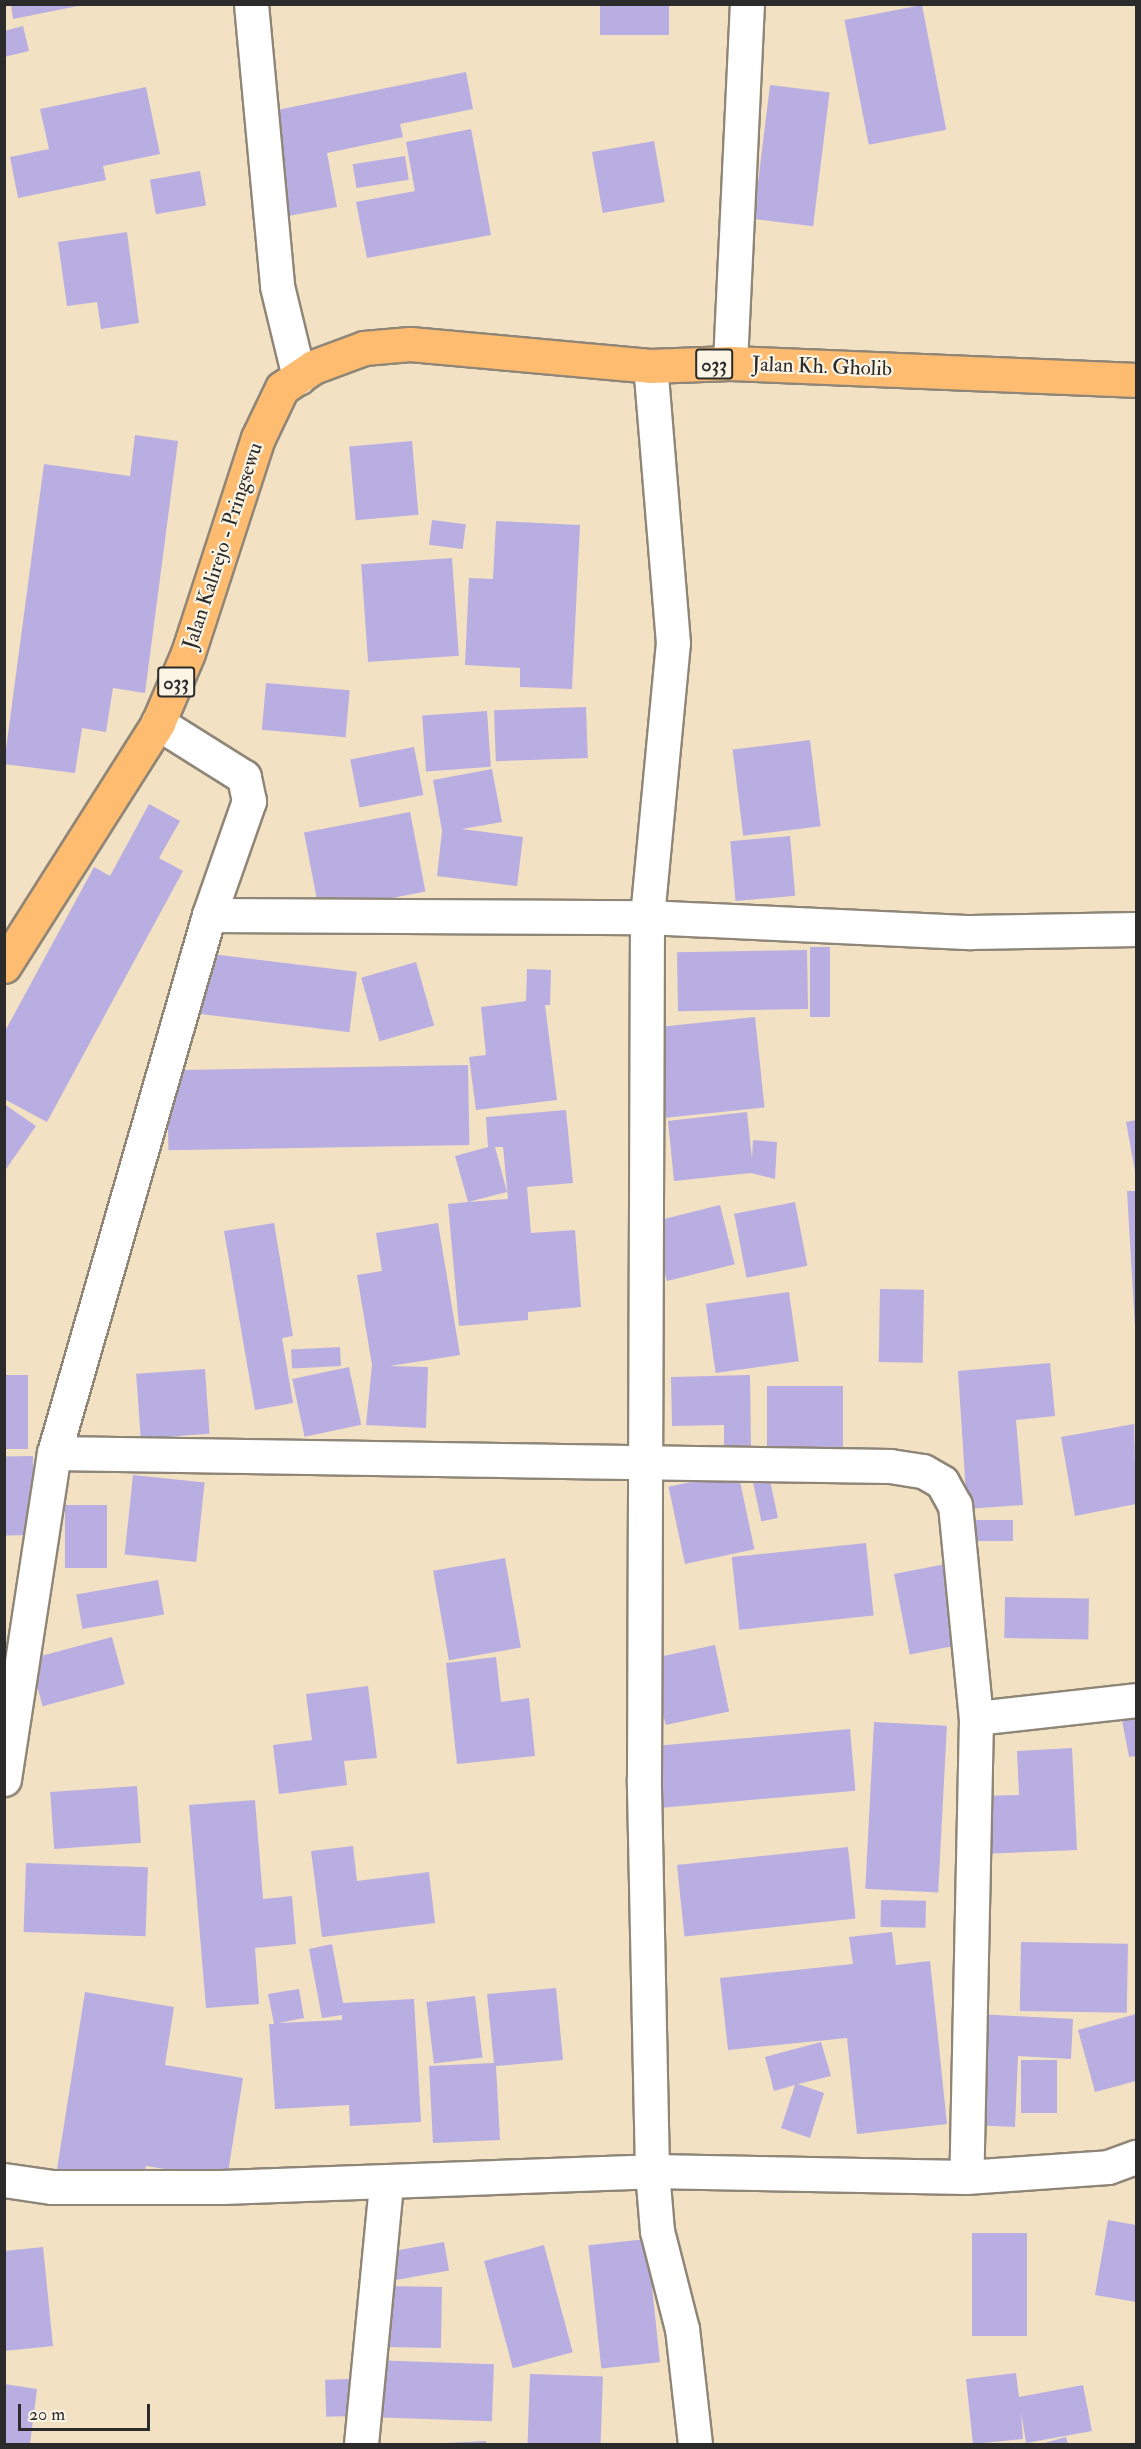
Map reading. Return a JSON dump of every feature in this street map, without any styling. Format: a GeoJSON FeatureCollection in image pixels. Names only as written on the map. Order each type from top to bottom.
{"type":"FeatureCollection","features":[{"type":"Feature","properties":{"kind":"main road","name":"Jalan Kh. Gholib"},"geometry":{"type":"LineString","coordinates":[[299,377],[364,348],[410,344],[650,366],[730,363],[1137,380]]}},
{"type":"Feature","properties":{"kind":"main road","name":"Jalan Kalirejo - Pringsewu"},"geometry":{"type":"LineString","coordinates":[[4,966],[158,723],[188,653],[258,438],[282,388],[299,377]]}},
{"type":"Feature","properties":{"kind":"street"},"geometry":{"type":"LineString","coordinates":[[251,4],[277,286],[299,377]]}},
{"type":"Feature","properties":{"kind":"street"},"geometry":{"type":"LineString","coordinates":[[730,363],[747,4]]}},
{"type":"Feature","properties":{"kind":"street"},"geometry":{"type":"LineString","coordinates":[[650,366],[674,643],[647,917],[646,1467],[652,2170],[657,2231],[682,2329],[695,2445]]}},
{"type":"Feature","properties":{"kind":"street"},"geometry":{"type":"LineString","coordinates":[[4,1779],[54,1453],[208,915],[243,829],[249,801],[244,777],[158,723]]}},
{"type":"Feature","properties":{"kind":"street"},"geometry":{"type":"LineString","coordinates":[[208,915],[647,917],[971,932],[1137,929]]}},
{"type":"Feature","properties":{"kind":"street"},"geometry":{"type":"LineString","coordinates":[[54,1453],[646,1467],[890,1466],[923,1471],[942,1482],[955,1505],[976,1718],[966,2177]]}},
{"type":"Feature","properties":{"kind":"street"},"geometry":{"type":"LineString","coordinates":[[976,1718],[1137,1700]]}},
{"type":"Feature","properties":{"kind":"street"},"geometry":{"type":"LineString","coordinates":[[4,2180],[52,2187],[386,2183],[652,2170],[966,2177],[1108,2167],[1137,2157]]}},
{"type":"Feature","properties":{"kind":"street"},"geometry":{"type":"LineString","coordinates":[[362,2445],[386,2183]]}},
{"type":"Feature","properties":{"kind":"building"},"geometry":{"type":"Polygon","coordinates":[[[11,4],[78,4],[78,6],[13,19],[11,4]]]}},
{"type":"Feature","properties":{"kind":"building"},"geometry":{"type":"Polygon","coordinates":[[[600,4],[669,4],[669,35],[600,35],[600,4]]]}},
{"type":"Feature","properties":{"kind":"building"},"geometry":{"type":"Polygon","coordinates":[[[922,5],[946,130],[869,145],[844,20],[922,5]]]}},
{"type":"Feature","properties":{"kind":"building"},"geometry":{"type":"Polygon","coordinates":[[[23,26],[29,51],[4,57],[4,31],[23,26]]]}},
{"type":"Feature","properties":{"kind":"building"},"geometry":{"type":"Polygon","coordinates":[[[466,72],[473,109],[400,124],[403,137],[327,153],[337,207],[288,216],[267,112],[466,72]]]}},
{"type":"Feature","properties":{"kind":"building"},"geometry":{"type":"Polygon","coordinates":[[[770,85],[830,92],[813,226],[754,219],[770,85]]]}},
{"type":"Feature","properties":{"kind":"building"},"geometry":{"type":"Polygon","coordinates":[[[146,87],[160,154],[103,166],[106,180],[18,198],[10,157],[49,149],[40,109],[146,87]]]}},
{"type":"Feature","properties":{"kind":"building"},"geometry":{"type":"Polygon","coordinates":[[[471,129],[491,235],[367,258],[356,202],[415,191],[406,142],[471,129]]]}},
{"type":"Feature","properties":{"kind":"building"},"geometry":{"type":"Polygon","coordinates":[[[654,141],[665,202],[603,213],[592,152],[654,141]]]}},
{"type":"Feature","properties":{"kind":"building"},"geometry":{"type":"Polygon","coordinates":[[[405,156],[409,180],[356,188],[353,164],[405,156]]]}},
{"type":"Feature","properties":{"kind":"building"},"geometry":{"type":"Polygon","coordinates":[[[200,171],[206,205],[156,214],[150,180],[200,171]]]}},
{"type":"Feature","properties":{"kind":"building"},"geometry":{"type":"Polygon","coordinates":[[[127,232],[139,323],[101,329],[97,302],[67,306],[58,242],[127,232]]]}},
{"type":"Feature","properties":{"kind":"building"},"geometry":{"type":"Polygon","coordinates":[[[135,435],[178,441],[145,693],[113,688],[106,732],[82,728],[75,773],[4,764],[44,464],[130,476],[135,435]]]}},
{"type":"Feature","properties":{"kind":"building"},"geometry":{"type":"Polygon","coordinates":[[[412,441],[418,515],[356,520],[349,446],[412,441]]]}},
{"type":"Feature","properties":{"kind":"building"},"geometry":{"type":"Polygon","coordinates":[[[432,520],[466,524],[463,549],[429,545],[432,520]]]}},
{"type":"Feature","properties":{"kind":"building"},"geometry":{"type":"Polygon","coordinates":[[[496,521],[580,525],[572,689],[520,687],[520,668],[465,665],[469,578],[493,579],[496,521]]]}},
{"type":"Feature","properties":{"kind":"building"},"geometry":{"type":"Polygon","coordinates":[[[452,558],[459,656],[368,662],[361,564],[452,558]]]}},
{"type":"Feature","properties":{"kind":"building"},"geometry":{"type":"Polygon","coordinates":[[[266,683],[350,690],[346,737],[262,730],[266,683]]]}},
{"type":"Feature","properties":{"kind":"building"},"geometry":{"type":"Polygon","coordinates":[[[586,707],[588,758],[496,761],[494,710],[586,707]]]}},
{"type":"Feature","properties":{"kind":"building"},"geometry":{"type":"Polygon","coordinates":[[[487,711],[491,767],[426,771],[422,716],[487,711]]]}},
{"type":"Feature","properties":{"kind":"building"},"geometry":{"type":"Polygon","coordinates":[[[810,740],[821,826],[743,836],[733,750],[810,740]]]}},
{"type":"Feature","properties":{"kind":"building"},"geometry":{"type":"Polygon","coordinates":[[[414,747],[423,795],[360,808],[350,759],[414,747]]]}},
{"type":"Feature","properties":{"kind":"building"},"geometry":{"type":"Polygon","coordinates":[[[492,769],[502,822],[462,829],[523,837],[517,886],[437,876],[442,831],[433,780],[492,769]]]}},
{"type":"Feature","properties":{"kind":"building"},"geometry":{"type":"Polygon","coordinates":[[[149,804],[180,821],[159,858],[183,871],[47,1122],[4,1099],[4,1033],[94,867],[110,876],[149,804]]]}},
{"type":"Feature","properties":{"kind":"building"},"geometry":{"type":"Polygon","coordinates":[[[410,812],[425,892],[319,912],[304,833],[410,812]]]}},
{"type":"Feature","properties":{"kind":"building"},"geometry":{"type":"Polygon","coordinates":[[[790,836],[795,896],[735,901],[730,841],[790,836]]]}},
{"type":"Feature","properties":{"kind":"building"},"geometry":{"type":"Polygon","coordinates":[[[810,947],[830,947],[830,1017],[810,1017],[810,947]]]}},
{"type":"Feature","properties":{"kind":"building"},"geometry":{"type":"Polygon","coordinates":[[[807,950],[808,1009],[678,1011],[677,952],[807,950]]]}},
{"type":"Feature","properties":{"kind":"building"},"geometry":{"type":"Polygon","coordinates":[[[204,953],[357,972],[349,1032],[197,1014],[204,953]]]}},
{"type":"Feature","properties":{"kind":"building"},"geometry":{"type":"Polygon","coordinates":[[[416,962],[434,1025],[379,1041],[361,978],[416,962]]]}},
{"type":"Feature","properties":{"kind":"building"},"geometry":{"type":"Polygon","coordinates":[[[527,969],[551,970],[550,1005],[545,1005],[557,1100],[476,1110],[469,1057],[486,1055],[481,1007],[526,1001],[527,969]]]}},
{"type":"Feature","properties":{"kind":"building"},"geometry":{"type":"Polygon","coordinates":[[[755,1017],[765,1108],[666,1118],[657,1027],[755,1017]]]}},
{"type":"Feature","properties":{"kind":"building"},"geometry":{"type":"Polygon","coordinates":[[[468,1065],[469,1145],[168,1150],[167,1070],[468,1065]]]}},
{"type":"Feature","properties":{"kind":"building"},"geometry":{"type":"Polygon","coordinates":[[[4,1104],[36,1126],[4,1172],[4,1104]]]}},
{"type":"Feature","properties":{"kind":"building"},"geometry":{"type":"Polygon","coordinates":[[[566,1110],[573,1183],[527,1187],[531,1233],[575,1230],[581,1307],[528,1312],[528,1320],[459,1326],[448,1204],[468,1202],[455,1156],[488,1147],[486,1117],[566,1110]],[[495,1147],[507,1192],[468,1202],[508,1199],[503,1147],[495,1147]]]}},
{"type":"Feature","properties":{"kind":"building"},"geometry":{"type":"Polygon","coordinates":[[[747,1112],[752,1159],[753,1140],[777,1142],[775,1179],[751,1173],[674,1181],[668,1121],[747,1112]]]}},
{"type":"Feature","properties":{"kind":"building"},"geometry":{"type":"Polygon","coordinates":[[[1136,1120],[1136,1171],[1135,1171],[1126,1122],[1136,1120]]]}},
{"type":"Feature","properties":{"kind":"building"},"geometry":{"type":"Polygon","coordinates":[[[1127,1191],[1136,1191],[1136,1327],[1135,1327],[1127,1191]]]}},
{"type":"Feature","properties":{"kind":"building"},"geometry":{"type":"Polygon","coordinates":[[[795,1202],[807,1266],[747,1278],[734,1214],[795,1202]]]}},
{"type":"Feature","properties":{"kind":"building"},"geometry":{"type":"Polygon","coordinates":[[[720,1205],[735,1264],[667,1281],[652,1222],[720,1205]]]}},
{"type":"Feature","properties":{"kind":"building"},"geometry":{"type":"Polygon","coordinates":[[[274,1223],[293,1336],[282,1338],[293,1403],[255,1410],[224,1231],[274,1223]]]}},
{"type":"Feature","properties":{"kind":"building"},"geometry":{"type":"Polygon","coordinates":[[[438,1223],[460,1355],[390,1366],[428,1367],[426,1428],[366,1425],[372,1365],[357,1275],[382,1271],[376,1233],[438,1223]]]}},
{"type":"Feature","properties":{"kind":"building"},"geometry":{"type":"Polygon","coordinates":[[[880,1289],[924,1290],[923,1363],[879,1362],[880,1289]]]}},
{"type":"Feature","properties":{"kind":"building"},"geometry":{"type":"Polygon","coordinates":[[[789,1292],[799,1361],[716,1373],[706,1304],[789,1292]]]}},
{"type":"Feature","properties":{"kind":"building"},"geometry":{"type":"Polygon","coordinates":[[[340,1347],[341,1366],[292,1369],[291,1350],[340,1347]]]}},
{"type":"Feature","properties":{"kind":"building"},"geometry":{"type":"Polygon","coordinates":[[[1050,1363],[1055,1416],[1016,1420],[1023,1505],[967,1509],[958,1371],[1050,1363]]]}},
{"type":"Feature","properties":{"kind":"building"},"geometry":{"type":"Polygon","coordinates":[[[349,1367],[361,1425],[305,1437],[292,1379],[349,1367]]]}},
{"type":"Feature","properties":{"kind":"building"},"geometry":{"type":"Polygon","coordinates":[[[205,1369],[210,1434],[141,1439],[136,1374],[205,1369]]]}},
{"type":"Feature","properties":{"kind":"building"},"geometry":{"type":"Polygon","coordinates":[[[4,1375],[28,1375],[28,1449],[4,1449],[4,1375]]]}},
{"type":"Feature","properties":{"kind":"building"},"geometry":{"type":"Polygon","coordinates":[[[750,1375],[751,1447],[724,1448],[724,1425],[672,1426],[671,1377],[750,1375]]]}},
{"type":"Feature","properties":{"kind":"building"},"geometry":{"type":"Polygon","coordinates":[[[767,1386],[843,1386],[843,1455],[767,1455],[767,1386]]]}},
{"type":"Feature","properties":{"kind":"building"},"geometry":{"type":"Polygon","coordinates":[[[1134,1424],[1136,1504],[1075,1516],[1061,1437],[1134,1424]]]}},
{"type":"Feature","properties":{"kind":"building"},"geometry":{"type":"Polygon","coordinates":[[[33,1456],[34,1535],[5,1535],[4,1457],[33,1456]]]}},
{"type":"Feature","properties":{"kind":"building"},"geometry":{"type":"Polygon","coordinates":[[[768,1471],[778,1518],[761,1521],[751,1475],[768,1471]]]}},
{"type":"Feature","properties":{"kind":"building"},"geometry":{"type":"Polygon","coordinates":[[[738,1472],[754,1549],[685,1564],[669,1487],[738,1472]]]}},
{"type":"Feature","properties":{"kind":"building"},"geometry":{"type":"Polygon","coordinates":[[[133,1475],[205,1483],[196,1562],[125,1555],[133,1475]]]}},
{"type":"Feature","properties":{"kind":"building"},"geometry":{"type":"Polygon","coordinates":[[[65,1505],[107,1505],[107,1568],[65,1568],[65,1505]]]}},
{"type":"Feature","properties":{"kind":"building"},"geometry":{"type":"Polygon","coordinates":[[[972,1520],[1013,1520],[1013,1541],[972,1541],[972,1520]]]}},
{"type":"Feature","properties":{"kind":"building"},"geometry":{"type":"Polygon","coordinates":[[[866,1543],[874,1616],[739,1630],[732,1557],[866,1543]]]}},
{"type":"Feature","properties":{"kind":"building"},"geometry":{"type":"Polygon","coordinates":[[[505,1558],[521,1648],[449,1660],[433,1571],[505,1558]]]}},
{"type":"Feature","properties":{"kind":"building"},"geometry":{"type":"Polygon","coordinates":[[[946,1564],[962,1644],[910,1655],[894,1574],[946,1564]]]}},
{"type":"Feature","properties":{"kind":"building"},"geometry":{"type":"Polygon","coordinates":[[[158,1580],[164,1614],[82,1629],[76,1594],[158,1580]]]}},
{"type":"Feature","properties":{"kind":"building"},"geometry":{"type":"Polygon","coordinates":[[[1005,1597],[1089,1598],[1088,1639],[1004,1638],[1005,1597]]]}},
{"type":"Feature","properties":{"kind":"building"},"geometry":{"type":"Polygon","coordinates":[[[112,1637],[125,1684],[43,1706],[30,1659],[112,1637]]]}},
{"type":"Feature","properties":{"kind":"building"},"geometry":{"type":"Polygon","coordinates":[[[715,1645],[729,1712],[666,1725],[651,1659],[715,1645]]]}},
{"type":"Feature","properties":{"kind":"building"},"geometry":{"type":"Polygon","coordinates":[[[496,1657],[501,1702],[529,1698],[535,1756],[457,1764],[446,1663],[496,1657]]]}},
{"type":"Feature","properties":{"kind":"building"},"geometry":{"type":"Polygon","coordinates":[[[368,1686],[377,1758],[344,1761],[347,1785],[279,1794],[273,1745],[312,1740],[306,1694],[368,1686]]]}},
{"type":"Feature","properties":{"kind":"building"},"geometry":{"type":"Polygon","coordinates":[[[1136,1718],[1136,1756],[1129,1757],[1122,1720],[1136,1718]]]}},
{"type":"Feature","properties":{"kind":"building"},"geometry":{"type":"Polygon","coordinates":[[[874,1722],[947,1726],[938,1893],[865,1889],[874,1722]]]}},
{"type":"Feature","properties":{"kind":"building"},"geometry":{"type":"Polygon","coordinates":[[[850,1729],[855,1791],[651,1809],[646,1747],[850,1729]]]}},
{"type":"Feature","properties":{"kind":"building"},"geometry":{"type":"Polygon","coordinates":[[[1072,1748],[1077,1850],[981,1854],[979,1796],[1019,1795],[1017,1751],[1072,1748]]]}},
{"type":"Feature","properties":{"kind":"building"},"geometry":{"type":"Polygon","coordinates":[[[137,1786],[141,1843],[54,1849],[50,1792],[137,1786]]]}},
{"type":"Feature","properties":{"kind":"building"},"geometry":{"type":"Polygon","coordinates":[[[255,1800],[263,1899],[292,1896],[296,1944],[255,1948],[259,2004],[206,2008],[189,1805],[255,1800]]]}},
{"type":"Feature","properties":{"kind":"building"},"geometry":{"type":"Polygon","coordinates":[[[353,1846],[357,1881],[429,1872],[435,1923],[322,1937],[311,1851],[353,1846]]]}},
{"type":"Feature","properties":{"kind":"building"},"geometry":{"type":"Polygon","coordinates":[[[848,1847],[856,1919],[684,1937],[677,1865],[848,1847]]]}},
{"type":"Feature","properties":{"kind":"building"},"geometry":{"type":"Polygon","coordinates":[[[26,1863],[148,1867],[146,1936],[24,1932],[26,1863]]]}},
{"type":"Feature","properties":{"kind":"building"},"geometry":{"type":"Polygon","coordinates":[[[881,1900],[926,1901],[926,1928],[881,1927],[881,1900]]]}},
{"type":"Feature","properties":{"kind":"building"},"geometry":{"type":"Polygon","coordinates":[[[892,1932],[896,1965],[930,1961],[947,2124],[857,2134],[847,2038],[728,2050],[720,1978],[853,1964],[849,1937],[892,1932]]]}},
{"type":"Feature","properties":{"kind":"building"},"geometry":{"type":"Polygon","coordinates":[[[1021,1942],[1128,1944],[1127,2013],[1020,2011],[1021,1942]]]}},
{"type":"Feature","properties":{"kind":"building"},"geometry":{"type":"Polygon","coordinates":[[[332,1944],[343,2003],[414,1999],[421,2122],[350,2126],[349,2105],[275,2109],[269,2024],[274,2024],[268,1994],[299,1989],[304,2018],[278,2023],[342,2020],[342,2015],[322,2018],[309,1949],[332,1944]]]}},
{"type":"Feature","properties":{"kind":"building"},"geometry":{"type":"Polygon","coordinates":[[[556,1988],[563,2060],[496,2066],[500,2140],[433,2143],[429,2066],[494,2063],[487,1994],[556,1988]]]}},
{"type":"Feature","properties":{"kind":"building"},"geometry":{"type":"Polygon","coordinates":[[[85,1992],[174,2007],[165,2065],[243,2078],[227,2179],[146,2166],[143,2183],[57,2169],[85,1992]]]}},
{"type":"Feature","properties":{"kind":"building"},"geometry":{"type":"Polygon","coordinates":[[[475,1996],[483,2058],[434,2064],[426,2002],[475,1996]]]}},
{"type":"Feature","properties":{"kind":"building"},"geometry":{"type":"Polygon","coordinates":[[[977,2014],[1073,2019],[1071,2059],[1018,2056],[1015,2127],[972,2125],[977,2014]]]}},
{"type":"Feature","properties":{"kind":"building"},"geometry":{"type":"Polygon","coordinates":[[[1136,2014],[1136,2081],[1095,2092],[1078,2030],[1136,2014]]]}},
{"type":"Feature","properties":{"kind":"building"},"geometry":{"type":"Polygon","coordinates":[[[821,2042],[831,2076],[798,2084],[824,2093],[810,2138],[781,2128],[795,2085],[774,2091],[765,2057],[821,2042]]]}},
{"type":"Feature","properties":{"kind":"building"},"geometry":{"type":"Polygon","coordinates":[[[1021,2060],[1057,2060],[1057,2113],[1021,2113],[1021,2060]]]}},
{"type":"Feature","properties":{"kind":"building"},"geometry":{"type":"Polygon","coordinates":[[[1108,2220],[1136,2225],[1136,2302],[1095,2295],[1108,2220]]]}},
{"type":"Feature","properties":{"kind":"building"},"geometry":{"type":"Polygon","coordinates":[[[972,2233],[1027,2233],[1027,2336],[972,2336],[972,2233]]]}},
{"type":"Feature","properties":{"kind":"building"},"geometry":{"type":"Polygon","coordinates":[[[647,2239],[660,2362],[601,2368],[588,2245],[647,2239]]]}},
{"type":"Feature","properties":{"kind":"building"},"geometry":{"type":"Polygon","coordinates":[[[444,2242],[449,2271],[393,2280],[388,2252],[444,2242]]]}},
{"type":"Feature","properties":{"kind":"building"},"geometry":{"type":"Polygon","coordinates":[[[544,2245],[573,2352],[513,2368],[484,2261],[544,2245]]]}},
{"type":"Feature","properties":{"kind":"building"},"geometry":{"type":"Polygon","coordinates":[[[43,2247],[53,2346],[4,2351],[4,2251],[43,2247]]]}},
{"type":"Feature","properties":{"kind":"building"},"geometry":{"type":"Polygon","coordinates":[[[388,2286],[442,2287],[441,2348],[387,2347],[388,2286]]]}},
{"type":"Feature","properties":{"kind":"building"},"geometry":{"type":"Polygon","coordinates":[[[370,2360],[494,2364],[492,2421],[368,2417],[370,2360]]]}},
{"type":"Feature","properties":{"kind":"building"},"geometry":{"type":"Polygon","coordinates":[[[1016,2373],[1019,2397],[1083,2385],[1092,2431],[1026,2443],[1021,2412],[1023,2439],[973,2444],[966,2379],[1016,2373]]]}},
{"type":"Feature","properties":{"kind":"building"},"geometry":{"type":"Polygon","coordinates":[[[530,2374],[603,2377],[601,2444],[528,2444],[530,2374]]]}},
{"type":"Feature","properties":{"kind":"building"},"geometry":{"type":"Polygon","coordinates":[[[350,2379],[351,2416],[326,2417],[325,2380],[350,2379]]]}},
{"type":"Feature","properties":{"kind":"building"},"geometry":{"type":"Polygon","coordinates":[[[4,2384],[37,2389],[30,2444],[4,2444],[4,2384]]]}},
{"type":"Feature","properties":{"kind":"building"},"geometry":{"type":"Polygon","coordinates":[[[1066,2437],[1068,2444],[1041,2444],[1066,2437]]]}},
{"type":"Feature","properties":{"kind":"building"},"geometry":{"type":"Polygon","coordinates":[[[486,2441],[486,2444],[445,2444],[445,2443],[486,2441]]]}}]}
